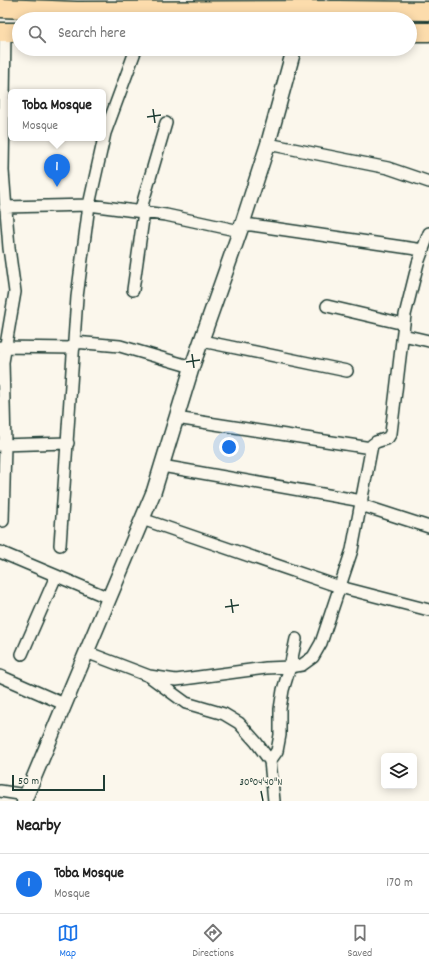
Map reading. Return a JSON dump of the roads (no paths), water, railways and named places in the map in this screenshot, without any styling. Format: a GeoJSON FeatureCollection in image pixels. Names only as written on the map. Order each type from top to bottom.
{"type":"FeatureCollection","features":[{"type":"Feature","properties":{"kind":"main road"},"geometry":{"type":"LineString","coordinates":[[0,8],[78,5],[340,5],[429,11]]}},
{"type":"Feature","properties":{"kind":"main road"},"geometry":{"type":"LineString","coordinates":[[417,32],[429,32]]}},
{"type":"Feature","properties":{"kind":"street"},"geometry":{"type":"LineString","coordinates":[[3,520],[3,347],[15,292],[3,201],[8,32]]}},
{"type":"Feature","properties":{"kind":"street"},"geometry":{"type":"LineString","coordinates":[[106,130],[133,56]]}},
{"type":"Feature","properties":{"kind":"street"},"geometry":{"type":"LineString","coordinates":[[0,790],[25,798],[154,491],[192,367],[241,228],[268,144],[292,56]]}},
{"type":"Feature","properties":{"kind":"street"},"geometry":{"type":"LineString","coordinates":[[133,290],[142,212],[166,123]]}},
{"type":"Feature","properties":{"kind":"street"},"geometry":{"type":"LineString","coordinates":[[60,545],[77,297],[88,204],[103,141]]}},
{"type":"Feature","properties":{"kind":"street"},"geometry":{"type":"LineString","coordinates":[[268,144],[401,171],[429,182]]}},
{"type":"Feature","properties":{"kind":"street"},"geometry":{"type":"LineString","coordinates":[[3,201],[88,204],[241,228],[252,225],[423,250]]}},
{"type":"Feature","properties":{"kind":"street"},"geometry":{"type":"LineString","coordinates":[[86,652],[149,676],[176,680],[266,668],[290,667],[302,664],[313,657],[321,643],[352,550],[372,445],[388,438],[391,433],[404,330],[418,263],[429,233]]}},
{"type":"Feature","properties":{"kind":"street"},"geometry":{"type":"LineString","coordinates":[[327,306],[404,330],[429,341]]}},
{"type":"Feature","properties":{"kind":"street"},"geometry":{"type":"LineString","coordinates":[[202,341],[347,371]]}},
{"type":"Feature","properties":{"kind":"street"},"geometry":{"type":"LineString","coordinates":[[3,347],[74,345],[120,346],[192,367]]}},
{"type":"Feature","properties":{"kind":"street"},"geometry":{"type":"LineString","coordinates":[[176,418],[372,448]]}},
{"type":"Feature","properties":{"kind":"street"},"geometry":{"type":"LineString","coordinates":[[2,445],[68,443]]}},
{"type":"Feature","properties":{"kind":"street"},"geometry":{"type":"LineString","coordinates":[[162,466],[361,503],[429,527]]}},
{"type":"Feature","properties":{"kind":"street"},"geometry":{"type":"LineString","coordinates":[[142,519],[340,587],[429,610]]}},
{"type":"Feature","properties":{"kind":"street"},"geometry":{"type":"LineString","coordinates":[[1,554],[109,598]]}},
{"type":"Feature","properties":{"kind":"street"},"geometry":{"type":"LineString","coordinates":[[22,654],[56,576]]}},
{"type":"Feature","properties":{"kind":"street"},"geometry":{"type":"LineString","coordinates":[[270,761],[277,751],[280,735],[280,709],[283,690],[296,639]]}},
{"type":"Feature","properties":{"kind":"street"},"geometry":{"type":"LineString","coordinates":[[0,676],[64,704]]}},
{"type":"Feature","properties":{"kind":"street"},"geometry":{"type":"LineString","coordinates":[[149,676],[186,703],[224,714],[239,723],[270,761],[274,801]]}},
{"type":"Feature","properties":{"kind":"place","name":"Toba Mosque"},"geometry":{"type":"Point","coordinates":[57,187]}}]}
